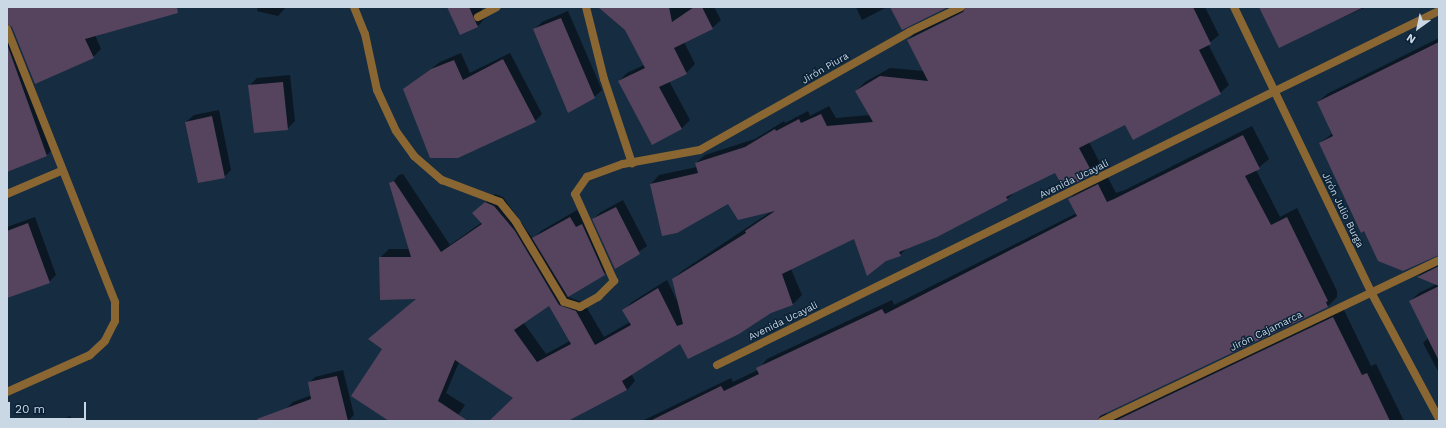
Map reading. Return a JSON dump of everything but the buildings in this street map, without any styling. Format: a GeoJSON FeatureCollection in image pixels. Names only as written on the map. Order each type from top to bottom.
{"type":"FeatureCollection","features":[{"type":"Feature","properties":{"kind":"street","name":"Jirón Piura"},"geometry":{"type":"LineString","coordinates":[[354,7],[365,34],[377,90],[396,131],[414,156],[442,180],[500,202],[516,222],[564,302],[580,307],[598,297],[614,281],[575,194],[587,177],[632,162],[700,150],[909,32],[961,7]]}},
{"type":"Feature","properties":{"kind":"street"},"geometry":{"type":"LineString","coordinates":[[478,17],[497,7]]}},
{"type":"Feature","properties":{"kind":"street"},"geometry":{"type":"LineString","coordinates":[[586,7],[604,79],[632,162]]}},
{"type":"Feature","properties":{"kind":"street","name":"Jirón Julio Burga"},"geometry":{"type":"LineString","coordinates":[[1234,7],[1371,292],[1439,420]]}},
{"type":"Feature","properties":{"kind":"street","name":"Avenida Ucayali"},"geometry":{"type":"LineString","coordinates":[[717,365],[1439,11]]}},
{"type":"Feature","properties":{"kind":"street"},"geometry":{"type":"LineString","coordinates":[[7,29],[61,171],[115,302],[115,321],[106,340],[90,355],[7,392]]}},
{"type":"Feature","properties":{"kind":"street"},"geometry":{"type":"LineString","coordinates":[[7,194],[61,171]]}},
{"type":"Feature","properties":{"kind":"street","name":"Jirón Cajamarca"},"geometry":{"type":"LineString","coordinates":[[1102,421],[1439,260]]}}]}
